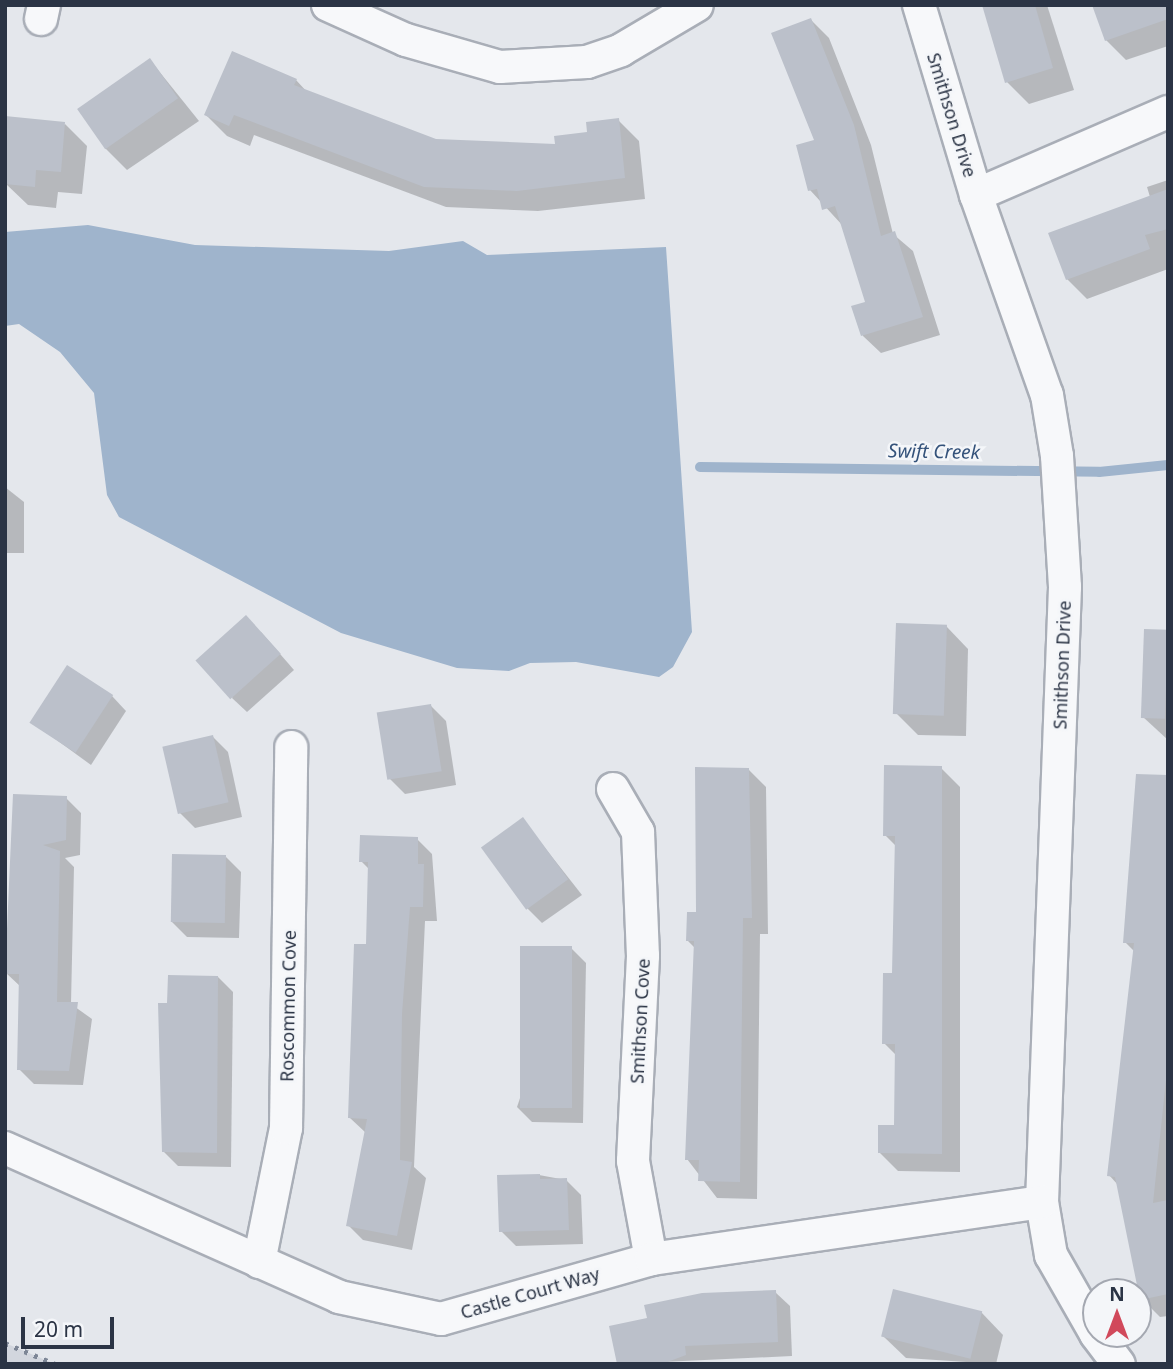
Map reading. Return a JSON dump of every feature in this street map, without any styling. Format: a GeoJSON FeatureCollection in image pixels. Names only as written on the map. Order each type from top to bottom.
{"type":"FeatureCollection","features":[{"type":"Feature","properties":{"kind":"street"},"geometry":{"type":"LineString","coordinates":[[328,5],[406,40],[500,67],[587,62],[621,50],[697,5]]}},
{"type":"Feature","properties":{"kind":"street","name":"Smithson Drive"},"geometry":{"type":"LineString","coordinates":[[919,5],[976,195],[1047,395],[1057,456],[1065,587],[1042,1202],[1051,1255],[1082,1309]]}},
{"type":"Feature","properties":{"kind":"street"},"geometry":{"type":"LineString","coordinates":[[976,195],[1168,113]]}},
{"type":"Feature","properties":{"kind":"street","name":"Roscommon Cove"},"geometry":{"type":"LineString","coordinates":[[259,1262],[286,1128],[291,747]]}},
{"type":"Feature","properties":{"kind":"street","name":"Smithson Cove"},"geometry":{"type":"LineString","coordinates":[[613,789],[638,832],[643,956],[633,1161],[651,1259]]}},
{"type":"Feature","properties":{"kind":"street","name":"Castle Court Way"},"geometry":{"type":"LineString","coordinates":[[5,1148],[339,1297],[441,1319],[651,1259],[1042,1202]]}},
{"type":"Feature","properties":{"kind":"street","name":"Smithson Drive"},"geometry":{"type":"LineString","coordinates":[[1107,1348],[1119,1364]]}},
{"type":"Feature","properties":{"kind":"shaded area"},"geometry":{"type":"Polygon","coordinates":[[[5,1343],[55,1364],[5,1364],[5,1343]]]}},
{"type":"Feature","properties":{"kind":"water"},"geometry":{"type":"Polygon","coordinates":[[[88,225],[195,245],[389,251],[463,241],[487,255],[666,247],[692,632],[673,667],[659,677],[576,662],[530,663],[509,671],[457,668],[341,633],[119,517],[107,495],[94,393],[60,352],[19,324],[5,326],[5,232],[88,225]]]}},
{"type":"Feature","properties":{"kind":"building"},"geometry":{"type":"Polygon","coordinates":[[[982,5],[1035,5],[1053,68],[1005,83],[982,5]]]}},
{"type":"Feature","properties":{"kind":"building"},"geometry":{"type":"Polygon","coordinates":[[[1092,5],[1168,5],[1168,19],[1105,41],[1092,5]]]}},
{"type":"Feature","properties":{"kind":"building"},"geometry":{"type":"Polygon","coordinates":[[[811,18],[854,125],[881,236],[895,231],[923,317],[861,336],[851,306],[865,302],[835,206],[822,210],[817,189],[808,191],[796,145],[814,140],[771,33],[811,18]]]}},
{"type":"Feature","properties":{"kind":"building"},"geometry":{"type":"Polygon","coordinates":[[[232,51],[297,79],[294,85],[436,139],[555,144],[554,136],[587,132],[586,122],[619,118],[625,178],[517,191],[424,187],[234,115],[229,126],[204,115],[232,51]]]}},
{"type":"Feature","properties":{"kind":"building"},"geometry":{"type":"Polygon","coordinates":[[[150,58],[178,98],[105,149],[77,109],[150,58]]]}},
{"type":"Feature","properties":{"kind":"building"},"geometry":{"type":"Polygon","coordinates":[[[5,116],[65,122],[61,172],[36,170],[35,187],[5,184],[5,116]]]}},
{"type":"Feature","properties":{"kind":"building"},"geometry":{"type":"Polygon","coordinates":[[[1168,189],[1168,229],[1145,235],[1150,249],[1066,280],[1048,233],[1168,189]]]}},
{"type":"Feature","properties":{"kind":"building"},"geometry":{"type":"Polygon","coordinates":[[[246,615],[281,654],[230,699],[195,661],[246,615]]]}},
{"type":"Feature","properties":{"kind":"building"},"geometry":{"type":"Polygon","coordinates":[[[896,623],[947,625],[944,716],[893,714],[896,623]]]}},
{"type":"Feature","properties":{"kind":"building"},"geometry":{"type":"Polygon","coordinates":[[[1144,629],[1168,630],[1165,719],[1141,718],[1144,629]]]}},
{"type":"Feature","properties":{"kind":"building"},"geometry":{"type":"Polygon","coordinates":[[[67,665],[113,695],[76,753],[29,723],[67,665]]]}},
{"type":"Feature","properties":{"kind":"building"},"geometry":{"type":"Polygon","coordinates":[[[431,704],[442,771],[387,780],[377,713],[431,704]]]}},
{"type":"Feature","properties":{"kind":"building"},"geometry":{"type":"Polygon","coordinates":[[[213,735],[229,802],[178,814],[162,747],[213,735]]]}},
{"type":"Feature","properties":{"kind":"building"},"geometry":{"type":"Polygon","coordinates":[[[884,765],[942,766],[942,1154],[878,1153],[878,1125],[894,1125],[895,1044],[882,1044],[883,973],[892,973],[895,836],[883,836],[884,765]]]}},
{"type":"Feature","properties":{"kind":"building"},"geometry":{"type":"Polygon","coordinates":[[[695,767],[749,768],[752,918],[743,918],[740,1182],[698,1181],[699,1160],[685,1160],[694,941],[686,941],[687,912],[696,912],[695,767]]]}},
{"type":"Feature","properties":{"kind":"building"},"geometry":{"type":"Polygon","coordinates":[[[1136,774],[1168,775],[1168,1061],[1153,1203],[1168,1200],[1168,1294],[1152,1297],[1152,1278],[1136,1278],[1115,1177],[1107,1176],[1134,943],[1123,943],[1136,774]]]}},
{"type":"Feature","properties":{"kind":"building"},"geometry":{"type":"Polygon","coordinates":[[[13,794],[67,796],[66,840],[43,845],[60,851],[57,1002],[78,1002],[69,1071],[17,1070],[19,974],[5,974],[13,794]]]}},
{"type":"Feature","properties":{"kind":"building"},"geometry":{"type":"Polygon","coordinates":[[[523,817],[568,879],[526,910],[481,848],[523,817]]]}},
{"type":"Feature","properties":{"kind":"building"},"geometry":{"type":"Polygon","coordinates":[[[360,835],[418,837],[418,864],[424,864],[423,907],[410,907],[402,1014],[400,1160],[412,1162],[397,1236],[346,1226],[367,1119],[348,1118],[354,944],[366,944],[368,862],[359,862],[360,835]]]}},
{"type":"Feature","properties":{"kind":"building"},"geometry":{"type":"Polygon","coordinates":[[[172,854],[226,855],[225,923],[171,922],[172,854]]]}},
{"type":"Feature","properties":{"kind":"building"},"geometry":{"type":"Polygon","coordinates":[[[520,946],[572,946],[572,1108],[520,1108],[520,946]]]}},
{"type":"Feature","properties":{"kind":"building"},"geometry":{"type":"Polygon","coordinates":[[[168,975],[218,976],[217,1153],[162,1152],[158,1003],[167,1003],[168,975]]]}},
{"type":"Feature","properties":{"kind":"building"},"geometry":{"type":"Polygon","coordinates":[[[540,1174],[540,1179],[567,1178],[569,1230],[499,1232],[497,1175],[540,1174]]]}},
{"type":"Feature","properties":{"kind":"building"},"geometry":{"type":"Polygon","coordinates":[[[893,1289],[982,1311],[970,1359],[881,1337],[893,1289]]]}},
{"type":"Feature","properties":{"kind":"building"},"geometry":{"type":"Polygon","coordinates":[[[776,1290],[778,1342],[685,1346],[686,1355],[662,1364],[617,1364],[609,1326],[647,1318],[644,1305],[702,1293],[776,1290]]]}},
{"type":"Feature","properties":{"kind":"waterway","name":"Swift Creek"},"geometry":{"type":"LineString","coordinates":[[700,467],[1099,472],[1168,465]]}},
{"type":"Feature","properties":{"kind":"railway"},"geometry":{"type":"LineString","coordinates":[[5,1343],[55,1364]]}}]}
